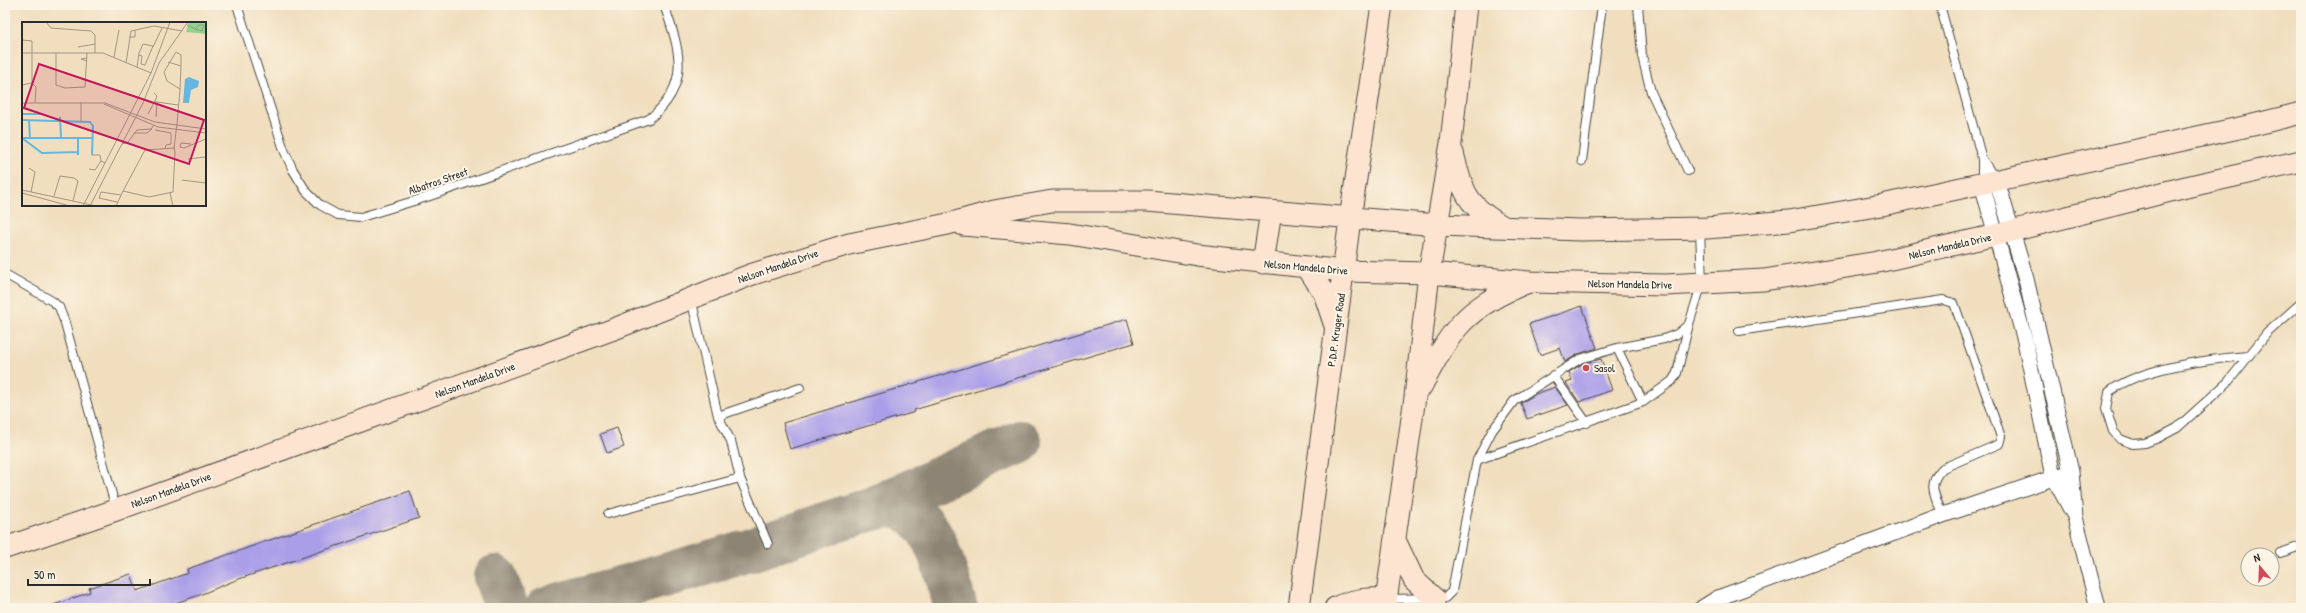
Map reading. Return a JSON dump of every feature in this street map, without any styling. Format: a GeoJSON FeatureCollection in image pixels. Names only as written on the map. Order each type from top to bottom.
{"type":"FeatureCollection","features":[{"type":"Feature","properties":{"kind":"street","name":"P.D.P. Kruger Road"},"geometry":{"type":"LineString","coordinates":[[1299,608],[1350,219],[1382,5]]}},
{"type":"Feature","properties":{"kind":"street"},"geometry":{"type":"LineString","coordinates":[[1335,608],[1348,601],[1372,598],[1386,604],[1415,398],[1429,273],[1451,143],[1466,5]]}},
{"type":"Feature","properties":{"kind":"street","name":"Nelson Mandela Drive"},"geometry":{"type":"LineString","coordinates":[[5,548],[116,510],[600,334],[750,275],[849,244],[948,224],[1023,206],[1052,201],[1146,201],[1350,219],[1438,225],[1580,230],[1700,229],[1788,221],[1882,205],[2301,113]]}},
{"type":"Feature","properties":{"kind":"street"},"geometry":{"type":"LineString","coordinates":[[1451,143],[1459,176],[1469,201],[1488,218],[1504,227]]}},
{"type":"Feature","properties":{"kind":"street","name":"Nelson Mandela Drive"},"geometry":{"type":"LineString","coordinates":[[948,224],[1070,234],[1197,255],[1344,271],[1429,273],[1530,282],[1665,285],[1764,280],[1826,271],[2005,233],[2186,187],[2301,161]]}},
{"type":"Feature","properties":{"kind":"street"},"geometry":{"type":"LineString","coordinates":[[1990,182],[2005,233],[2025,342],[2053,476],[2075,518]]}},
{"type":"Feature","properties":{"kind":"street"},"geometry":{"type":"LineString","coordinates":[[1263,263],[1271,211]]}},
{"type":"Feature","properties":{"kind":"street"},"geometry":{"type":"LineString","coordinates":[[2005,233],[2026,279],[2071,472],[2075,518],[2098,608]]}},
{"type":"Feature","properties":{"kind":"street"},"geometry":{"type":"LineString","coordinates":[[1308,267],[1324,293],[1336,330]]}},
{"type":"Feature","properties":{"kind":"street"},"geometry":{"type":"LineString","coordinates":[[1415,398],[1446,340],[1462,322],[1476,308],[1495,297],[1530,282]]}},
{"type":"Feature","properties":{"kind":"street"},"geometry":{"type":"LineString","coordinates":[[1702,608],[1718,598],[1943,515],[2053,476],[2071,472]]}},
{"type":"Feature","properties":{"kind":"street"},"geometry":{"type":"LineString","coordinates":[[1395,540],[1414,580],[1437,602]]}},
{"type":"Feature","properties":{"kind":"lane","name":"Albatros Street"},"geometry":{"type":"LineString","coordinates":[[237,5],[284,150],[293,170],[306,192],[320,205],[338,215],[362,217],[427,197],[649,118],[669,100],[676,86],[679,73],[674,42],[664,5]]}},
{"type":"Feature","properties":{"kind":"lane"},"geometry":{"type":"LineString","coordinates":[[1582,161],[1602,5]]}},
{"type":"Feature","properties":{"kind":"lane"},"geometry":{"type":"LineString","coordinates":[[1638,5],[1642,56],[1651,92],[1688,170]]}},
{"type":"Feature","properties":{"kind":"lane"},"geometry":{"type":"LineString","coordinates":[[1940,5],[1982,159],[1990,182]]}},
{"type":"Feature","properties":{"kind":"lane"},"geometry":{"type":"LineString","coordinates":[[1982,159],[1990,182]]}},
{"type":"Feature","properties":{"kind":"lane"},"geometry":{"type":"LineString","coordinates":[[1477,460],[1587,423],[1643,402],[1672,381],[1677,373],[1689,324],[1702,283],[1700,229]]}},
{"type":"Feature","properties":{"kind":"lane"},"geometry":{"type":"LineString","coordinates":[[5,274],[59,307],[116,510]]}},
{"type":"Feature","properties":{"kind":"lane"},"geometry":{"type":"LineString","coordinates":[[691,298],[718,416],[731,441],[740,478],[768,544]]}},
{"type":"Feature","properties":{"kind":"lane"},"geometry":{"type":"LineString","coordinates":[[1739,331],[1943,300],[1954,303],[2001,437],[1998,444],[1947,466],[1937,474],[1933,482],[1934,493],[1943,515]]}},
{"type":"Feature","properties":{"kind":"lane"},"geometry":{"type":"LineString","coordinates":[[2248,356],[2217,359],[2184,365],[2146,375],[2116,386],[2109,392],[2106,409],[2113,431],[2120,439],[2134,444],[2145,443],[2178,428],[2228,382],[2267,333],[2301,303]]}},
{"type":"Feature","properties":{"kind":"lane"},"geometry":{"type":"LineString","coordinates":[[1386,604],[1437,602],[1452,591],[1477,460],[1492,432],[1514,401],[1553,375],[1580,360],[1617,348],[1671,337],[1689,324]]}},
{"type":"Feature","properties":{"kind":"lane"},"geometry":{"type":"LineString","coordinates":[[1617,348],[1643,402]]}},
{"type":"Feature","properties":{"kind":"lane"},"geometry":{"type":"LineString","coordinates":[[1553,375],[1587,423]]}},
{"type":"Feature","properties":{"kind":"lane"},"geometry":{"type":"LineString","coordinates":[[718,416],[800,388]]}},
{"type":"Feature","properties":{"kind":"lane"},"geometry":{"type":"LineString","coordinates":[[608,514],[740,478]]}},
{"type":"Feature","properties":{"kind":"lane"},"geometry":{"type":"LineString","coordinates":[[2280,553],[2301,546]]}},
{"type":"Feature","properties":{"kind":"building"},"geometry":{"type":"Polygon","coordinates":[[[1582,306],[1597,348],[1578,354],[1565,362],[1560,348],[1540,355],[1529,324],[1582,306]]]}},
{"type":"Feature","properties":{"kind":"building"},"geometry":{"type":"Polygon","coordinates":[[[1127,319],[1134,343],[954,397],[914,410],[915,412],[790,449],[783,423],[1127,319]]]}},
{"type":"Feature","properties":{"kind":"building"},"geometry":{"type":"Polygon","coordinates":[[[1601,359],[1612,390],[1579,402],[1566,383],[1572,381],[1569,372],[1582,364],[1601,359]]]}},
{"type":"Feature","properties":{"kind":"building"},"geometry":{"type":"Polygon","coordinates":[[[1555,387],[1568,405],[1527,419],[1521,403],[1536,394],[1555,387]]]}},
{"type":"Feature","properties":{"kind":"building"},"geometry":{"type":"Polygon","coordinates":[[[617,428],[624,447],[607,453],[600,434],[617,428]]]}},
{"type":"Feature","properties":{"kind":"building"},"geometry":{"type":"Polygon","coordinates":[[[410,491],[419,518],[236,580],[197,596],[160,608],[52,608],[51,606],[90,592],[89,588],[131,574],[137,591],[188,573],[187,569],[410,491]]]}},
{"type":"Feature","properties":{"kind":"taxiway"},"geometry":{"type":"LineString","coordinates":[[869,510],[1020,442]]}},
{"type":"Feature","properties":{"kind":"taxiway"},"geometry":{"type":"LineString","coordinates":[[547,608],[713,561],[856,514],[877,508],[889,507],[901,508],[913,514],[932,536],[944,565],[956,608]]}},
{"type":"Feature","properties":{"kind":"taxiway"},"geometry":{"type":"LineString","coordinates":[[495,577],[507,608]]}},
{"type":"Feature","properties":{"kind":"place","name":"Sasol"},"geometry":{"type":"Point","coordinates":[1586,368]}}]}
